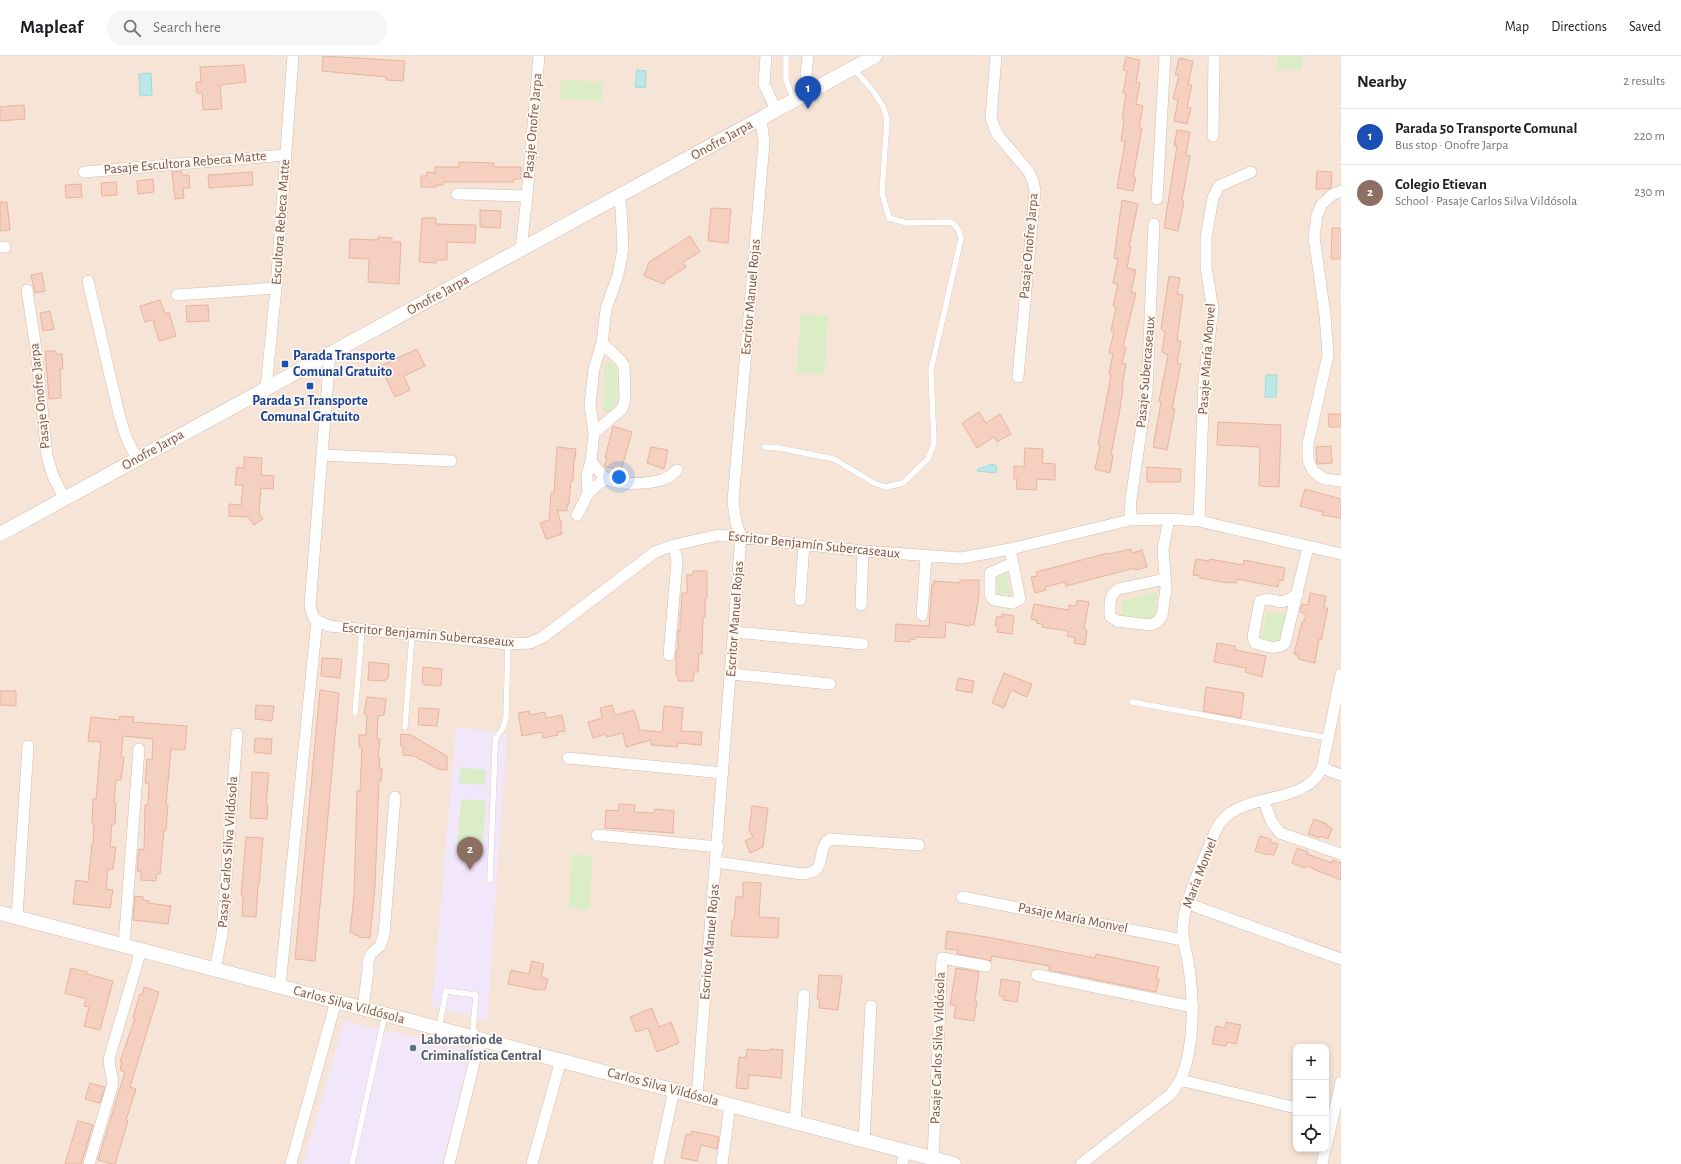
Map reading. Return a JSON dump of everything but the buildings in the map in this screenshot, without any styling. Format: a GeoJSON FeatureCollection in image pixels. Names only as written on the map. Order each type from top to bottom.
{"type":"FeatureCollection","features":[{"type":"Feature","properties":{"kind":"street","name":"Escultora Rebeca Matte"},"geometry":{"type":"LineString","coordinates":[[266,388],[276,288],[293,56]]}},
{"type":"Feature","properties":{"kind":"street","name":"Pasaje Onofre Jarpa"},"geometry":{"type":"LineString","coordinates":[[521,249],[539,56]]}},
{"type":"Feature","properties":{"kind":"street"},"geometry":{"type":"LineString","coordinates":[[766,56],[764,84],[776,110]]}},
{"type":"Feature","properties":{"kind":"street"},"geometry":{"type":"LineString","coordinates":[[808,56],[806,74],[808,92]]}},
{"type":"Feature","properties":{"kind":"street","name":"Onofre Jarpa"},"geometry":{"type":"LineString","coordinates":[[0,534],[875,56]]}},
{"type":"Feature","properties":{"kind":"street","name":"Pasaje Onofre Jarpa"},"geometry":{"type":"LineString","coordinates":[[996,56],[991,118],[997,134],[1029,172],[1033,181],[1035,192],[1018,377]]}},
{"type":"Feature","properties":{"kind":"street"},"geometry":{"type":"LineString","coordinates":[[1157,199],[1165,56]]}},
{"type":"Feature","properties":{"kind":"street"},"geometry":{"type":"LineString","coordinates":[[1213,136],[1214,56]]}},
{"type":"Feature","properties":{"kind":"street","name":"Escritor Manuel Rojas"},"geometry":{"type":"LineString","coordinates":[[697,1096],[718,847],[741,536],[736,523],[733,501],[764,143],[761,119]]}},
{"type":"Feature","properties":{"kind":"street","name":"Pasaje Escultora Rebeca Matte"},"geometry":{"type":"LineString","coordinates":[[84,172],[285,154]]}},
{"type":"Feature","properties":{"kind":"street","name":"Pasaje María Monvel"},"geometry":{"type":"LineString","coordinates":[[1199,521],[1204,379],[1213,310],[1206,267],[1206,238],[1213,198],[1219,186],[1251,172]]}},
{"type":"Feature","properties":{"kind":"street"},"geometry":{"type":"LineString","coordinates":[[1341,191],[1332,195],[1322,204],[1317,215],[1314,237],[1325,315],[1328,355],[1308,444],[1308,460],[1313,471],[1324,479],[1341,481]]}},
{"type":"Feature","properties":{"kind":"street","name":"Pasaje Onofre Jarpa"},"geometry":{"type":"LineString","coordinates":[[457,194],[527,196]]}},
{"type":"Feature","properties":{"kind":"street"},"geometry":{"type":"LineString","coordinates":[[577,515],[588,492],[587,475],[591,461],[594,433],[590,404],[594,369],[602,343],[606,309],[618,275],[623,249],[621,208],[618,196]]}},
{"type":"Feature","properties":{"kind":"street","name":"Pasaje Subercaseaux"},"geometry":{"type":"LineString","coordinates":[[1130,520],[1131,499],[1147,392],[1154,224]]}},
{"type":"Feature","properties":{"kind":"street"},"geometry":{"type":"LineString","coordinates":[[88,281],[119,414],[126,437],[137,459]]}},
{"type":"Feature","properties":{"kind":"street"},"geometry":{"type":"LineString","coordinates":[[177,295],[276,288]]}},
{"type":"Feature","properties":{"kind":"street","name":"Pasaje Onofre Jarpa"},"geometry":{"type":"LineString","coordinates":[[27,290],[36,349],[47,456],[53,476],[64,498]]}},
{"type":"Feature","properties":{"kind":"street"},"geometry":{"type":"LineString","coordinates":[[594,433],[622,409],[625,400],[624,366],[620,360],[602,343]]}},
{"type":"Feature","properties":{"kind":"street"},"geometry":{"type":"LineString","coordinates":[[280,986],[316,620],[310,606],[330,354]]}},
{"type":"Feature","properties":{"kind":"street"},"geometry":{"type":"LineString","coordinates":[[322,455],[451,461]]}},
{"type":"Feature","properties":{"kind":"street"},"geometry":{"type":"LineString","coordinates":[[591,461],[606,478],[622,482],[653,482],[672,476],[677,470]]}},
{"type":"Feature","properties":{"kind":"street"},"geometry":{"type":"LineString","coordinates":[[588,492],[606,478]]}},
{"type":"Feature","properties":{"kind":"street"},"geometry":{"type":"LineString","coordinates":[[1165,579],[1123,588],[1114,592],[1110,599],[1110,616],[1117,621],[1151,625],[1157,622],[1162,616],[1165,598],[1165,579],[1163,549],[1169,519]]}},
{"type":"Feature","properties":{"kind":"street","name":"Escritor Benjamín Subercaseaux"},"geometry":{"type":"LineString","coordinates":[[316,620],[329,626],[362,630],[508,644],[530,643],[543,637],[649,555],[674,545],[719,535],[741,536],[863,551],[961,558],[1010,549],[1130,520],[1169,519],[1199,521],[1341,554]]}},
{"type":"Feature","properties":{"kind":"street"},"geometry":{"type":"LineString","coordinates":[[800,600],[804,544]]}},
{"type":"Feature","properties":{"kind":"street"},"geometry":{"type":"LineString","coordinates":[[669,655],[676,561],[674,545]]}},
{"type":"Feature","properties":{"kind":"street"},"geometry":{"type":"LineString","coordinates":[[1298,592],[1286,602],[1266,600],[1260,601],[1252,637],[1255,643],[1274,648],[1283,645],[1285,642],[1298,592],[1308,547]]}},
{"type":"Feature","properties":{"kind":"street"},"geometry":{"type":"LineString","coordinates":[[1010,549],[1013,563]]}},
{"type":"Feature","properties":{"kind":"street"},"geometry":{"type":"LineString","coordinates":[[861,605],[863,551]]}},
{"type":"Feature","properties":{"kind":"street"},"geometry":{"type":"LineString","coordinates":[[922,615],[926,556]]}},
{"type":"Feature","properties":{"kind":"street"},"geometry":{"type":"LineString","coordinates":[[734,632],[862,644]]}},
{"type":"Feature","properties":{"kind":"street"},"geometry":{"type":"LineString","coordinates":[[731,674],[830,684]]}},
{"type":"Feature","properties":{"kind":"street","name":"María Monvel"},"geometry":{"type":"LineString","coordinates":[[1081,1164],[1171,1094],[1180,1080],[1188,1047],[1193,1007],[1188,962],[1183,940],[1186,903],[1216,831],[1224,818],[1238,808],[1304,788],[1316,778],[1322,768],[1341,674]]}},
{"type":"Feature","properties":{"kind":"street","name":"Pasaje Carlos Silva Vildósola"},"geometry":{"type":"LineString","coordinates":[[215,970],[222,934],[237,734]]}},
{"type":"Feature","properties":{"kind":"street"},"geometry":{"type":"LineString","coordinates":[[17,917],[28,746]]}},
{"type":"Feature","properties":{"kind":"street"},"geometry":{"type":"LineString","coordinates":[[124,945],[139,749]]}},
{"type":"Feature","properties":{"kind":"street"},"geometry":{"type":"LineString","coordinates":[[568,758],[723,773]]}},
{"type":"Feature","properties":{"kind":"street"},"geometry":{"type":"LineString","coordinates":[[1322,768],[1341,775]]}},
{"type":"Feature","properties":{"kind":"street"},"geometry":{"type":"LineString","coordinates":[[363,1008],[367,984],[368,962],[371,954],[380,946],[384,935],[395,797]]}},
{"type":"Feature","properties":{"kind":"street"},"geometry":{"type":"LineString","coordinates":[[1264,800],[1271,821],[1280,833],[1341,854]]}},
{"type":"Feature","properties":{"kind":"street"},"geometry":{"type":"LineString","coordinates":[[597,835],[718,847]]}},
{"type":"Feature","properties":{"kind":"street"},"geometry":{"type":"LineString","coordinates":[[716,862],[802,874],[810,873],[821,863],[823,846],[825,842],[830,839],[919,845]]}},
{"type":"Feature","properties":{"kind":"street","name":"Pasaje María Monvel"},"geometry":{"type":"LineString","coordinates":[[962,897],[1183,940]]}},
{"type":"Feature","properties":{"kind":"street"},"geometry":{"type":"LineString","coordinates":[[1186,903],[1341,959]]}},
{"type":"Feature","properties":{"kind":"street","name":"Carlos Silva Vildósola"},"geometry":{"type":"LineString","coordinates":[[0,913],[864,1140],[904,1158],[933,1158],[954,1164]]}},
{"type":"Feature","properties":{"kind":"street"},"geometry":{"type":"LineString","coordinates":[[89,1164],[112,1083],[109,1059],[141,950]]}},
{"type":"Feature","properties":{"kind":"street","name":"Pasaje Carlos Silva Vildósola"},"geometry":{"type":"LineString","coordinates":[[933,1158],[942,958],[986,966]]}},
{"type":"Feature","properties":{"kind":"street"},"geometry":{"type":"LineString","coordinates":[[1037,975],[1193,1007]]}},
{"type":"Feature","properties":{"kind":"street"},"geometry":{"type":"LineString","coordinates":[[795,1122],[804,995]]}},
{"type":"Feature","properties":{"kind":"street"},"geometry":{"type":"LineString","coordinates":[[291,1164],[336,1001]]}},
{"type":"Feature","properties":{"kind":"street"},"geometry":{"type":"LineString","coordinates":[[864,1140],[871,1006]]}},
{"type":"Feature","properties":{"kind":"street"},"geometry":{"type":"LineString","coordinates":[[449,1164],[480,1039]]}},
{"type":"Feature","properties":{"kind":"street"},"geometry":{"type":"LineString","coordinates":[[532,1164],[561,1060]]}},
{"type":"Feature","properties":{"kind":"street"},"geometry":{"type":"LineString","coordinates":[[1180,1080],[1293,1107]]}},
{"type":"Feature","properties":{"kind":"street"},"geometry":{"type":"LineString","coordinates":[[1329,1135],[1341,1082]]}},
{"type":"Feature","properties":{"kind":"street"},"geometry":{"type":"LineString","coordinates":[[658,1164],[674,1090]]}},
{"type":"Feature","properties":{"kind":"street"},"geometry":{"type":"LineString","coordinates":[[722,1164],[730,1105]]}},
{"type":"Feature","properties":{"kind":"street"},"geometry":{"type":"LineString","coordinates":[[1322,1164],[1325,1152]]}},
{"type":"Feature","properties":{"kind":"lane"},"geometry":{"type":"LineString","coordinates":[[786,56],[786,80],[794,100]]}},
{"type":"Feature","properties":{"kind":"lane"},"geometry":{"type":"LineString","coordinates":[[764,447],[778,448],[834,459],[874,483],[886,487],[903,483],[909,478],[928,459],[934,443],[931,370],[961,239],[956,225],[950,222],[906,223],[889,218],[882,193],[887,120],[884,108],[873,91],[853,68]]}},
{"type":"Feature","properties":{"kind":"lane"},"geometry":{"type":"LineString","coordinates":[[355,713],[362,630]]}},
{"type":"Feature","properties":{"kind":"lane"},"geometry":{"type":"LineString","coordinates":[[405,727],[412,635]]}},
{"type":"Feature","properties":{"kind":"lane"},"geometry":{"type":"LineString","coordinates":[[490,880],[495,749],[496,738],[503,728],[506,717],[508,644]]}},
{"type":"Feature","properties":{"kind":"lane"},"geometry":{"type":"LineString","coordinates":[[1132,702],[1328,738]]}},
{"type":"Feature","properties":{"kind":"lane"},"geometry":{"type":"LineString","coordinates":[[439,1028],[446,991],[476,995],[473,1029],[480,1039]]}},
{"type":"Feature","properties":{"kind":"lane"},"geometry":{"type":"LineString","coordinates":[[352,1164],[385,1014]]}},
{"type":"Feature","properties":{"kind":"shaded area"},"geometry":{"type":"Polygon","coordinates":[[[0,56],[1341,56],[1341,1164],[0,1164],[0,56]]]}},
{"type":"Feature","properties":{"kind":"shaded area"},"geometry":{"type":"Polygon","coordinates":[[[456,727],[507,734],[487,1021],[432,1006],[456,727]]]}},
{"type":"Feature","properties":{"kind":"shaded area"},"geometry":{"type":"Polygon","coordinates":[[[344,1021],[473,1050],[442,1164],[303,1164],[344,1021]]]}},
{"type":"Feature","properties":{"kind":"green space"},"geometry":{"type":"Polygon","coordinates":[[[1278,56],[1303,56],[1302,70],[1277,69],[1278,56]]]}},
{"type":"Feature","properties":{"kind":"green space"},"geometry":{"type":"Polygon","coordinates":[[[561,80],[603,82],[602,101],[560,99],[561,80]]]}},
{"type":"Feature","properties":{"kind":"green space"},"geometry":{"type":"Polygon","coordinates":[[[801,313],[829,316],[824,375],[796,373],[801,313]]]}},
{"type":"Feature","properties":{"kind":"green space"},"geometry":{"type":"Polygon","coordinates":[[[609,360],[617,368],[616,412],[603,412],[604,366],[609,360]]]}},
{"type":"Feature","properties":{"kind":"green space"},"geometry":{"type":"Polygon","coordinates":[[[1006,573],[1011,595],[997,594],[997,574],[1006,573]]]}},
{"type":"Feature","properties":{"kind":"green space"},"geometry":{"type":"Polygon","coordinates":[[[1158,592],[1154,624],[1122,618],[1122,601],[1158,592]]]}},
{"type":"Feature","properties":{"kind":"green space"},"geometry":{"type":"Polygon","coordinates":[[[1267,611],[1288,615],[1282,643],[1261,639],[1267,611]]]}},
{"type":"Feature","properties":{"kind":"green space"},"geometry":{"type":"Polygon","coordinates":[[[460,767],[486,770],[485,785],[459,783],[460,767]]]}},
{"type":"Feature","properties":{"kind":"green space"},"geometry":{"type":"Polygon","coordinates":[[[461,799],[486,801],[482,848],[457,847],[461,799]]]}},
{"type":"Feature","properties":{"kind":"green space"},"geometry":{"type":"Polygon","coordinates":[[[572,854],[593,856],[589,910],[569,909],[572,854]]]}},
{"type":"Feature","properties":{"kind":"water"},"geometry":{"type":"Polygon","coordinates":[[[637,70],[646,71],[645,88],[635,87],[637,70]]]}},
{"type":"Feature","properties":{"kind":"water"},"geometry":{"type":"Polygon","coordinates":[[[151,73],[152,95],[140,96],[139,74],[151,73]]]}},
{"type":"Feature","properties":{"kind":"water"},"geometry":{"type":"Polygon","coordinates":[[[1266,375],[1277,375],[1276,397],[1265,397],[1266,375]]]}},
{"type":"Feature","properties":{"kind":"water"},"geometry":{"type":"Polygon","coordinates":[[[993,464],[997,467],[996,473],[977,471],[978,469],[993,464]]]}},
{"type":"Feature","properties":{"kind":"place","name":"Parada 50 Transporte Comunal"},"geometry":{"type":"Point","coordinates":[808,109]}},
{"type":"Feature","properties":{"kind":"place","name":"Parada Transporte Comunal Gratuito"},"geometry":{"type":"Point","coordinates":[285,364]}},
{"type":"Feature","properties":{"kind":"place","name":"Parada 51 Transporte Comunal Gratuito"},"geometry":{"type":"Point","coordinates":[310,386]}},
{"type":"Feature","properties":{"kind":"place","name":"Colegio Etievan"},"geometry":{"type":"Point","coordinates":[470,870]}},
{"type":"Feature","properties":{"kind":"place","name":"Laboratorio de Criminalística Central"},"geometry":{"type":"Point","coordinates":[413,1048]}}]}
